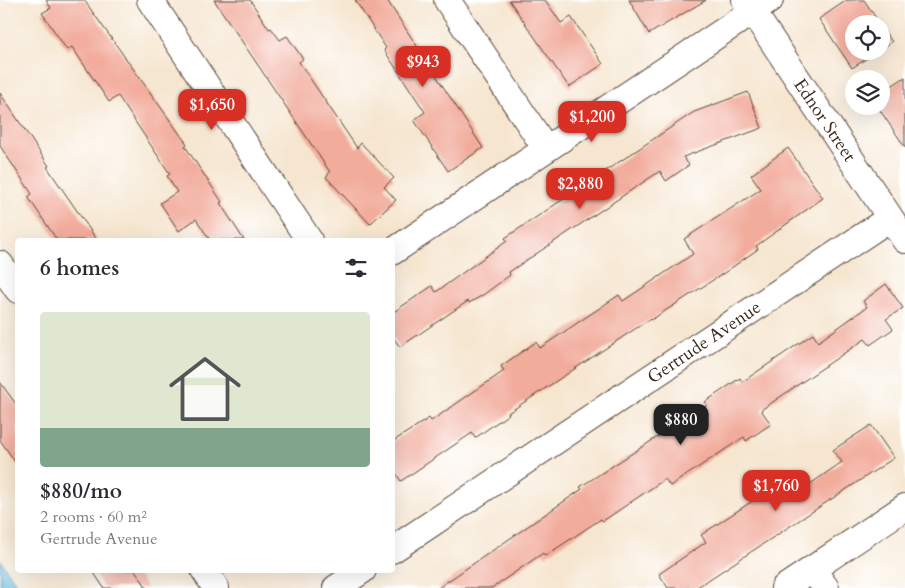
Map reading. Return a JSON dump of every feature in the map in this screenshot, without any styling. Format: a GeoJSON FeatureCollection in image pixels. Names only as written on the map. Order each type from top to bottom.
{"type":"FeatureCollection","features":[{"type":"Feature","properties":{"kind":"street"},"geometry":{"type":"LineString","coordinates":[[150,0],[308,238]]}},
{"type":"Feature","properties":{"kind":"street"},"geometry":{"type":"LineString","coordinates":[[447,0],[546,149]]}},
{"type":"Feature","properties":{"kind":"street"},"geometry":{"type":"LineString","coordinates":[[395,250],[546,149],[756,4]]}},
{"type":"Feature","properties":{"kind":"street","name":"Ednor Street"},"geometry":{"type":"LineString","coordinates":[[756,4],[905,240]]}},
{"type":"Feature","properties":{"kind":"street","name":"Gertrude Avenue"},"geometry":{"type":"LineString","coordinates":[[395,548],[890,218]]}},
{"type":"Feature","properties":{"kind":"street"},"geometry":{"type":"LineString","coordinates":[[0,264],[15,286]]}},
{"type":"Feature","properties":{"kind":"street"},"geometry":{"type":"LineString","coordinates":[[784,588],[819,578],[905,507]]}},
{"type":"Feature","properties":{"kind":"street"},"geometry":{"type":"LineString","coordinates":[[206,573],[216,588]]}},
{"type":"Feature","properties":{"kind":"street"},"geometry":{"type":"LineString","coordinates":[[336,588],[358,573]]}},
{"type":"Feature","properties":{"kind":"water"},"geometry":{"type":"Polygon","coordinates":[[[0,559],[19,588],[0,588],[0,559]]]}},
{"type":"Feature","properties":{"kind":"building"},"geometry":{"type":"Polygon","coordinates":[[[46,0],[84,0],[187,144],[185,146],[222,202],[220,203],[243,238],[209,238],[196,219],[179,231],[160,203],[177,192],[167,176],[170,174],[118,96],[109,102],[72,47],[67,50],[42,13],[51,8],[46,0]]]}},
{"type":"Feature","properties":{"kind":"building"},"geometry":{"type":"Polygon","coordinates":[[[214,0],[250,0],[269,29],[271,28],[280,40],[287,36],[303,59],[299,62],[357,148],[361,143],[394,178],[384,187],[396,200],[370,224],[326,177],[330,172],[214,0]]]}},
{"type":"Feature","properties":{"kind":"building"},"geometry":{"type":"Polygon","coordinates":[[[355,0],[387,0],[483,148],[448,171],[414,120],[425,112],[384,50],[386,48],[355,0]]]}},
{"type":"Feature","properties":{"kind":"building"},"geometry":{"type":"Polygon","coordinates":[[[509,0],[545,0],[561,23],[571,17],[603,64],[569,87],[509,0]]]}},
{"type":"Feature","properties":{"kind":"building"},"geometry":{"type":"Polygon","coordinates":[[[629,0],[706,0],[649,34],[629,0]]]}},
{"type":"Feature","properties":{"kind":"building"},"geometry":{"type":"Polygon","coordinates":[[[847,0],[864,0],[874,15],[845,15],[845,58],[819,19],[847,0]]]}},
{"type":"Feature","properties":{"kind":"building"},"geometry":{"type":"Polygon","coordinates":[[[847,60],[864,60],[852,68],[847,60]]]}},
{"type":"Feature","properties":{"kind":"building"},"geometry":{"type":"Polygon","coordinates":[[[905,77],[905,147],[883,115],[890,115],[890,87],[905,77]]]}},
{"type":"Feature","properties":{"kind":"building"},"geometry":{"type":"Polygon","coordinates":[[[748,92],[762,128],[683,157],[689,165],[666,181],[660,171],[509,272],[510,275],[483,295],[469,303],[468,301],[400,347],[395,340],[395,311],[432,286],[436,292],[507,241],[505,238],[694,112],[748,92]]]}},
{"type":"Feature","properties":{"kind":"building"},"geometry":{"type":"Polygon","coordinates":[[[0,93],[49,166],[47,167],[96,238],[56,238],[28,197],[32,194],[0,146],[0,93]]]}},
{"type":"Feature","properties":{"kind":"building"},"geometry":{"type":"Polygon","coordinates":[[[788,148],[823,198],[756,246],[758,249],[727,271],[650,319],[508,413],[475,438],[472,433],[401,481],[395,472],[395,440],[429,418],[431,421],[504,371],[501,366],[536,342],[540,348],[619,295],[623,301],[693,254],[684,239],[761,189],[751,175],[788,148]]]}},
{"type":"Feature","properties":{"kind":"building"},"geometry":{"type":"Polygon","coordinates":[[[886,284],[903,308],[886,319],[893,329],[870,345],[865,339],[761,410],[771,424],[746,441],[744,437],[670,486],[665,479],[603,521],[601,519],[545,556],[543,553],[492,588],[438,588],[582,489],[580,487],[707,405],[705,402],[740,378],[742,382],[813,334],[818,342],[867,307],[863,301],[886,284]]]}},
{"type":"Feature","properties":{"kind":"building"},"geometry":{"type":"Polygon","coordinates":[[[0,382],[15,403],[15,462],[0,440],[0,382]]]}},
{"type":"Feature","properties":{"kind":"building"},"geometry":{"type":"Polygon","coordinates":[[[871,425],[894,458],[696,588],[668,588],[659,574],[706,542],[701,535],[793,474],[803,489],[842,462],[833,450],[871,425]]]}},
{"type":"Feature","properties":{"kind":"building"},"geometry":{"type":"Polygon","coordinates":[[[94,573],[137,573],[147,588],[104,588],[94,573]]]}}]}
